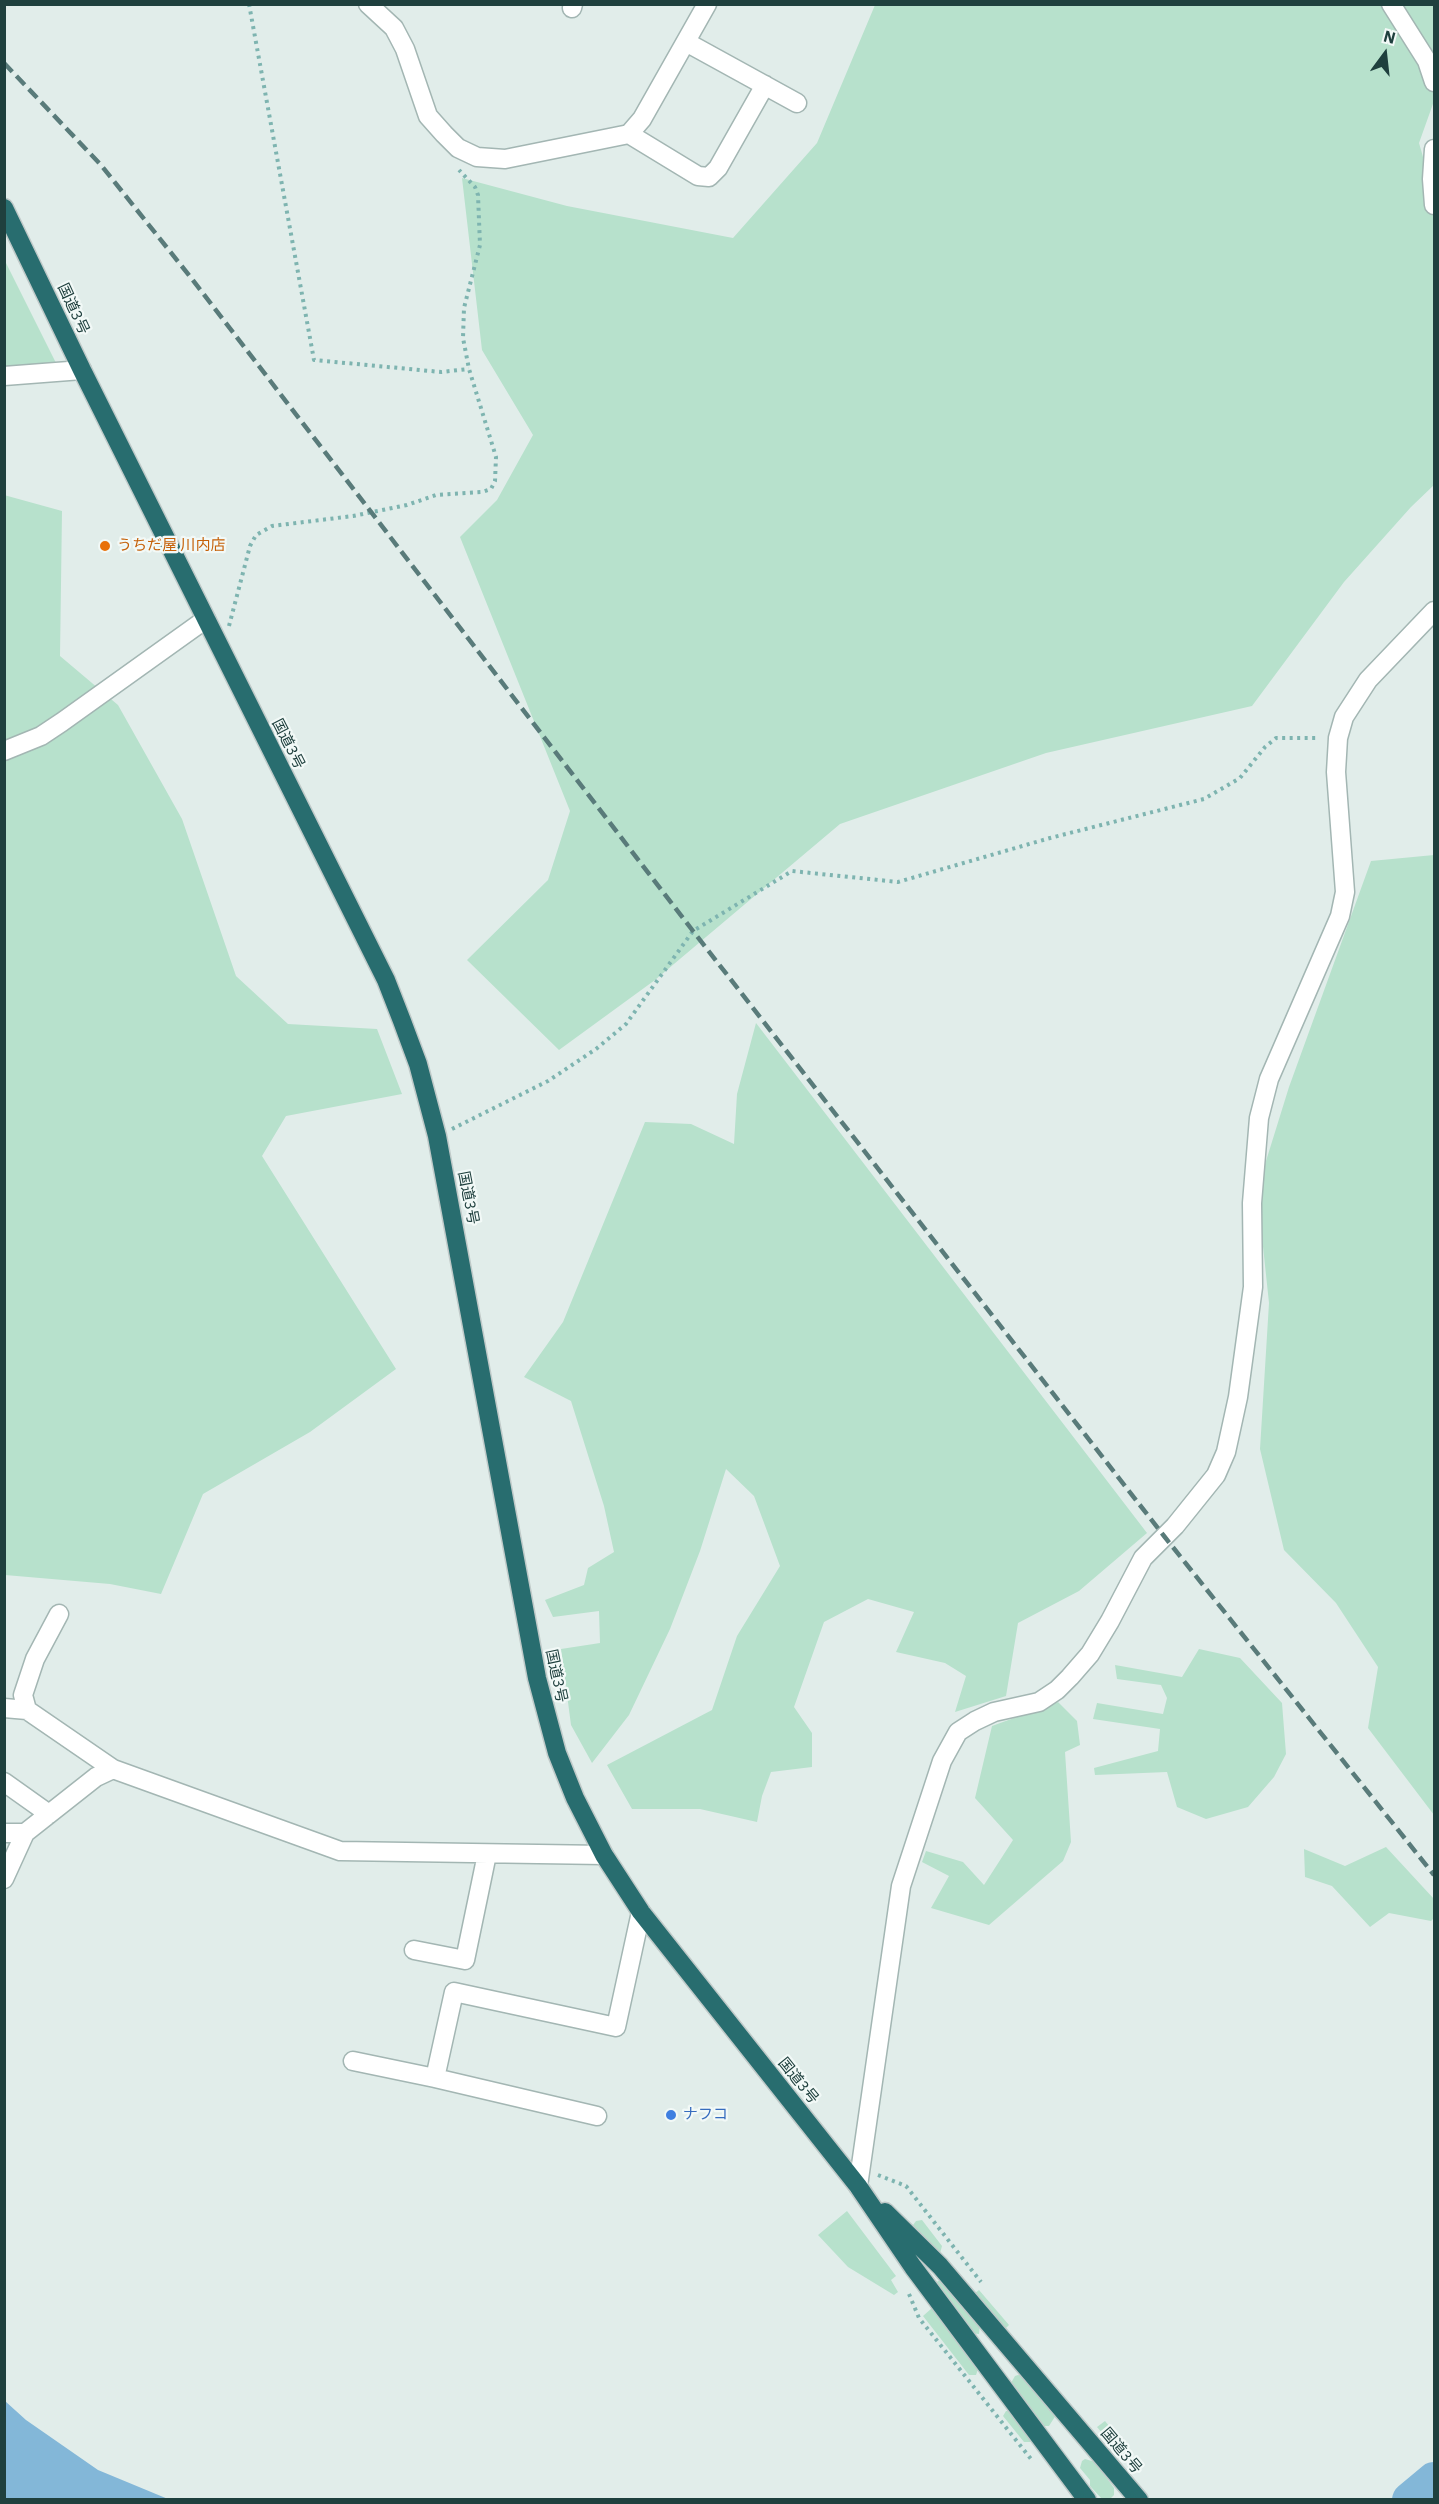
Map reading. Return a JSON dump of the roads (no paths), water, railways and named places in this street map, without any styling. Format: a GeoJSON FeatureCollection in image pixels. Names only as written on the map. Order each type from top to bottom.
{"type":"FeatureCollection","features":[{"type":"Feature","properties":{"kind":"highway","name":"国道3号"},"geometry":{"type":"LineString","coordinates":[[4,208],[82,370],[386,980],[418,1064],[437,1136],[540,1687],[557,1753],[575,1798],[604,1855],[641,1912],[858,2186],[913,2267],[1087,2499]]}},
{"type":"Feature","properties":{"kind":"highway","name":"国道3号"},"geometry":{"type":"LineString","coordinates":[[858,2186],[940,2266],[1139,2499]]}},
{"type":"Feature","properties":{"kind":"street"},"geometry":{"type":"LineString","coordinates":[[368,4],[394,28],[405,49],[428,116],[458,148],[477,157],[505,159],[629,134],[642,119],[707,4]]}},
{"type":"Feature","properties":{"kind":"street"},"geometry":{"type":"LineString","coordinates":[[1392,4],[1427,61],[1434,82]]}},
{"type":"Feature","properties":{"kind":"street"},"geometry":{"type":"LineString","coordinates":[[686,42],[797,103]]}},
{"type":"Feature","properties":{"kind":"street"},"geometry":{"type":"LineString","coordinates":[[629,134],[698,176],[710,177],[718,168],[765,85]]}},
{"type":"Feature","properties":{"kind":"street"},"geometry":{"type":"LineString","coordinates":[[1434,150],[1432,179],[1434,205]]}},
{"type":"Feature","properties":{"kind":"street"},"geometry":{"type":"LineString","coordinates":[[4,376],[82,370]]}},
{"type":"Feature","properties":{"kind":"street"},"geometry":{"type":"LineString","coordinates":[[858,2186],[901,1886],[942,1761],[958,1732],[994,1712],[1039,1702],[1057,1690],[1070,1677],[1090,1654],[1143,1558],[1174,1526],[1216,1475],[1226,1452],[1238,1397],[1253,1287],[1253,1181],[1259,1118],[1269,1079],[1340,916],[1346,892],[1335,772],[1338,738],[1344,717],[1368,680],[1434,611]]}},
{"type":"Feature","properties":{"kind":"street"},"geometry":{"type":"LineString","coordinates":[[4,751],[41,736],[206,619]]}},
{"type":"Feature","properties":{"kind":"street"},"geometry":{"type":"LineString","coordinates":[[27,1710],[23,1695],[35,1659],[59,1614]]}},
{"type":"Feature","properties":{"kind":"street"},"geometry":{"type":"LineString","coordinates":[[4,1708],[27,1710],[113,1769],[340,1851],[604,1855]]}},
{"type":"Feature","properties":{"kind":"street"},"geometry":{"type":"LineString","coordinates":[[4,1879],[25,1833],[96,1777],[113,1769]]}},
{"type":"Feature","properties":{"kind":"street"},"geometry":{"type":"LineString","coordinates":[[4,1782],[49,1814]]}},
{"type":"Feature","properties":{"kind":"street"},"geometry":{"type":"LineString","coordinates":[[4,1833],[25,1833]]}},
{"type":"Feature","properties":{"kind":"street"},"geometry":{"type":"LineString","coordinates":[[414,1950],[465,1960],[487,1854]]}},
{"type":"Feature","properties":{"kind":"street"},"geometry":{"type":"LineString","coordinates":[[435,2078],[454,1992],[616,2027],[641,1912]]}},
{"type":"Feature","properties":{"kind":"street"},"geometry":{"type":"LineString","coordinates":[[353,2061],[597,2116]]}},
{"type":"Feature","properties":{"kind":"water"},"geometry":{"type":"Polygon","coordinates":[[[5,2401],[26,2420],[98,2470],[168,2499],[5,2499],[5,2401]]]}},
{"type":"Feature","properties":{"kind":"waterway"},"geometry":{"type":"LineString","coordinates":[[1410,2500],[1434,2480]]}},
{"type":"Feature","properties":{"kind":"railway"},"geometry":{"type":"LineString","coordinates":[[4,63],[101,165],[192,279],[693,931],[1164,1536],[1434,1875]]}},
{"type":"Feature","properties":{"kind":"place","name":"うちだ屋 川内店"},"geometry":{"type":"Point","coordinates":[105,546]}},
{"type":"Feature","properties":{"kind":"place","name":"ナフコ"},"geometry":{"type":"Point","coordinates":[671,2115]}}]}
